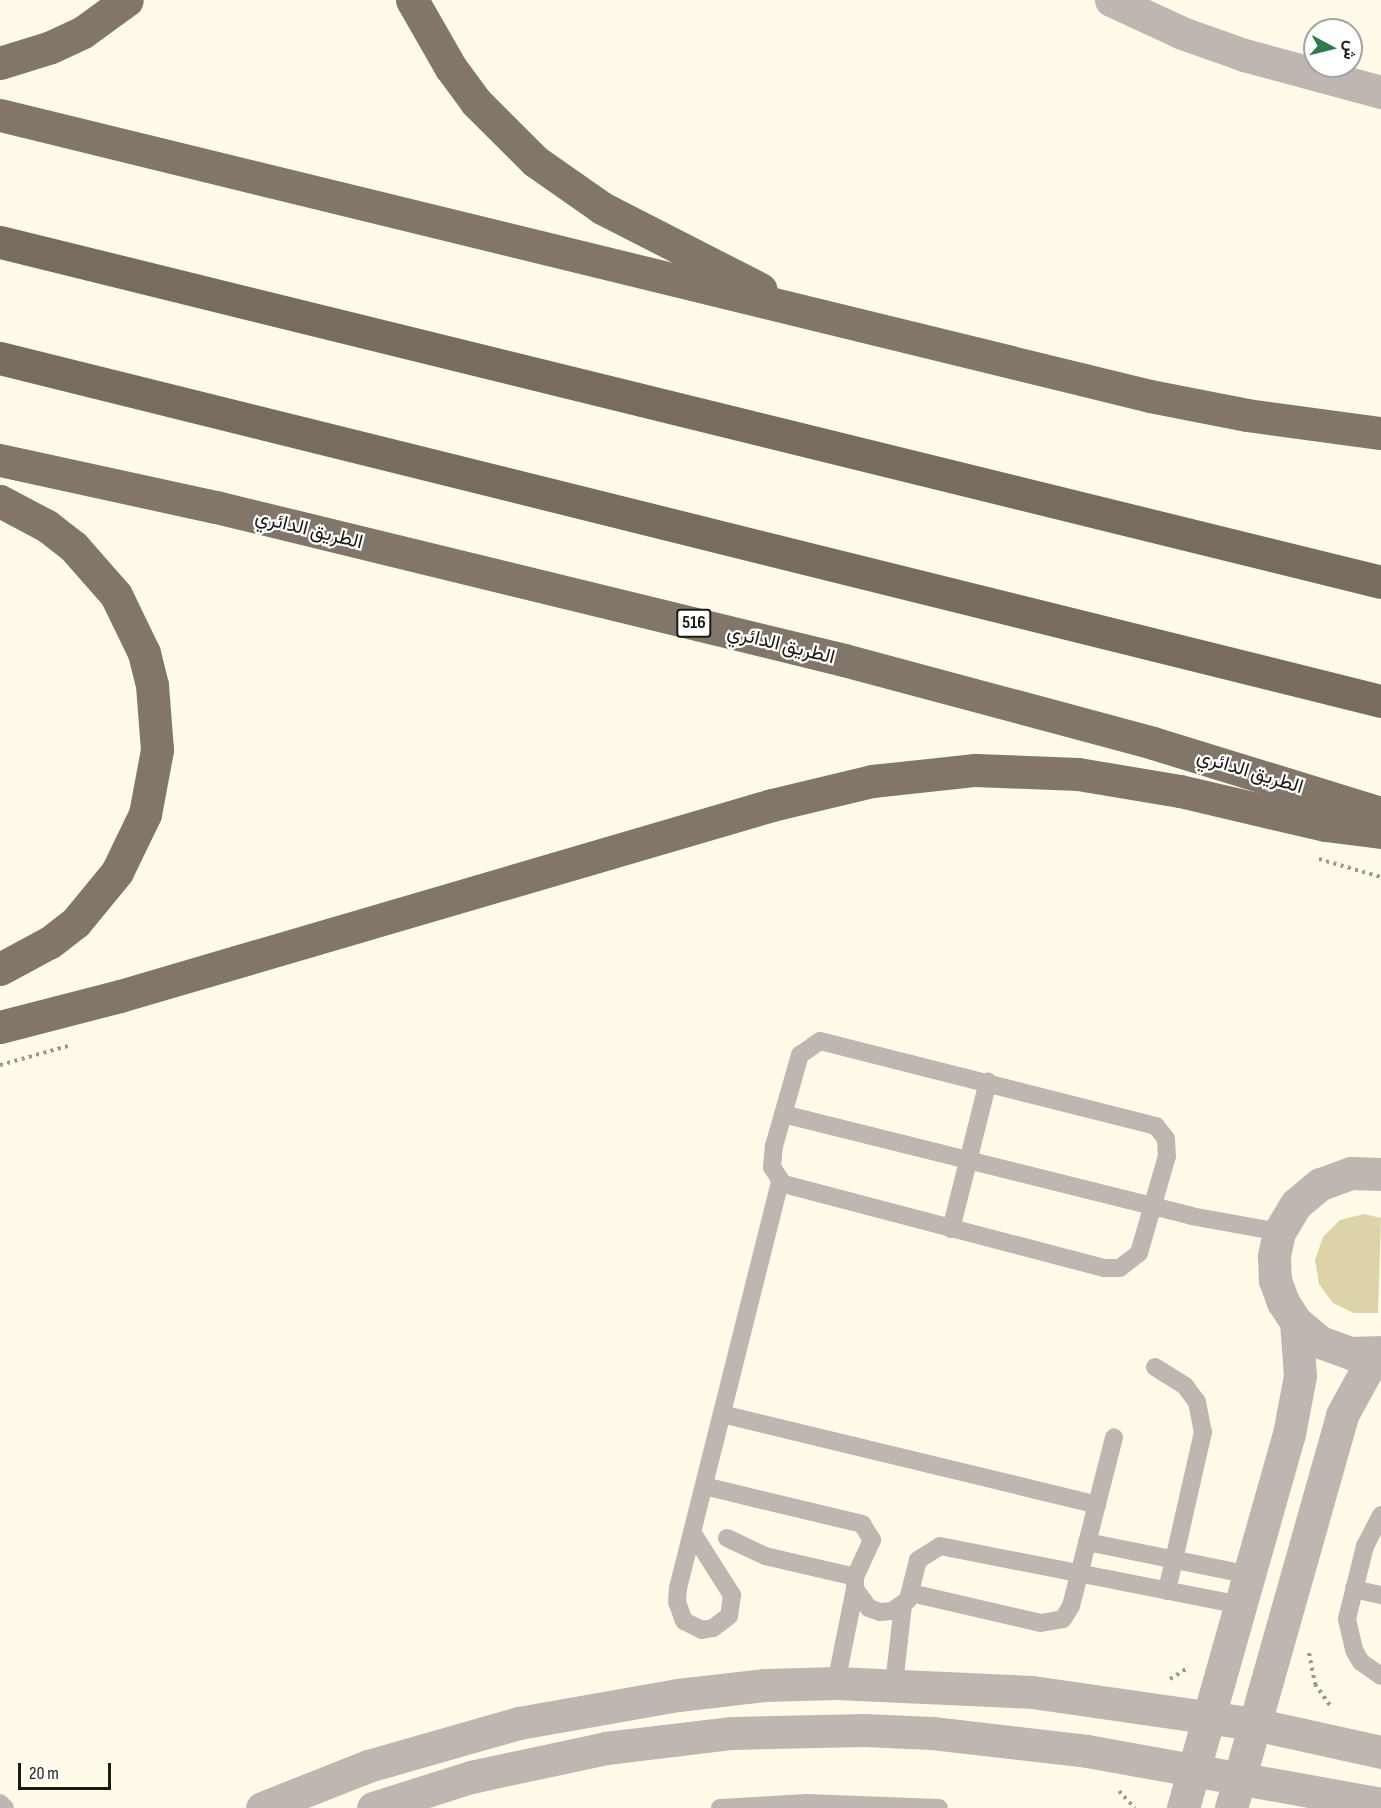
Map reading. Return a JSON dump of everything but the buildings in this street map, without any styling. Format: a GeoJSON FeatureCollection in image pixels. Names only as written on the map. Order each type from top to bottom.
{"type":"FeatureCollection","features":[{"type":"Feature","properties":{"kind":"highway"},"geometry":{"type":"LineString","coordinates":[[0,63],[83,32],[127,0]]}},
{"type":"Feature","properties":{"kind":"highway"},"geometry":{"type":"LineString","coordinates":[[412,0],[451,68],[476,102],[535,161],[602,208],[798,311]]}},
{"type":"Feature","properties":{"kind":"highway"},"geometry":{"type":"LineString","coordinates":[[0,115],[1150,396],[1247,415],[1381,433]]}},
{"type":"Feature","properties":{"kind":"highway"},"geometry":{"type":"LineString","coordinates":[[0,242],[1381,582]]}},
{"type":"Feature","properties":{"kind":"highway"},"geometry":{"type":"LineString","coordinates":[[0,358],[1381,701]]}},
{"type":"Feature","properties":{"kind":"highway","name":"الطريق الدائري"},"geometry":{"type":"LineString","coordinates":[[0,460],[216,507],[844,660],[1153,743],[1381,813]]}},
{"type":"Feature","properties":{"kind":"highway"},"geometry":{"type":"LineString","coordinates":[[0,501],[47,526],[73,546],[116,595],[144,653],[157,717],[157,750],[145,814],[117,872],[75,922],[50,942],[0,969]]}},
{"type":"Feature","properties":{"kind":"highway"},"geometry":{"type":"LineString","coordinates":[[0,1028],[120,996],[772,805],[872,781],[975,770],[1078,774],[1180,791],[1325,825],[1381,832]]}},
{"type":"Feature","properties":{"kind":"street"},"geometry":{"type":"LineString","coordinates":[[1111,0],[1182,33],[1244,56],[1381,92]]}},
{"type":"Feature","properties":{"kind":"street"},"geometry":{"type":"LineString","coordinates":[[1381,1174],[1351,1173],[1320,1184],[1296,1204],[1279,1232],[1275,1280],[1283,1302],[1296,1322],[1330,1346],[1351,1353],[1381,1353]]}},
{"type":"Feature","properties":{"kind":"street"},"geometry":{"type":"LineString","coordinates":[[1183,1808],[1246,1590],[1296,1404],[1300,1376],[1296,1322]]}},
{"type":"Feature","properties":{"kind":"street"},"geometry":{"type":"LineString","coordinates":[[1231,1808],[1342,1415],[1366,1371],[1381,1353]]}},
{"type":"Feature","properties":{"kind":"street"},"geometry":{"type":"LineString","coordinates":[[262,1808],[368,1766],[519,1723],[678,1695],[765,1685],[894,1684],[1032,1692],[1254,1724],[1381,1752]]}},
{"type":"Feature","properties":{"kind":"street"},"geometry":{"type":"LineString","coordinates":[[373,1808],[544,1760],[669,1739],[743,1733],[932,1733],[1194,1767],[1381,1804]]}},
{"type":"Feature","properties":{"kind":"lane"},"geometry":{"type":"LineString","coordinates":[[692,1532],[732,1596],[729,1616],[713,1628],[693,1627],[678,1612],[678,1588],[692,1532],[704,1486],[780,1181],[772,1157],[800,1055],[819,1041],[988,1082],[1156,1126],[1168,1148],[1139,1253],[1120,1268],[1104,1268],[792,1189],[780,1181]]}},
{"type":"Feature","properties":{"kind":"lane"},"geometry":{"type":"LineString","coordinates":[[951,1229],[988,1082]]}},
{"type":"Feature","properties":{"kind":"lane"},"geometry":{"type":"LineString","coordinates":[[783,1114],[1153,1207],[1279,1232]]}},
{"type":"Feature","properties":{"kind":"lane"},"geometry":{"type":"LineString","coordinates":[[1155,1367],[1185,1386],[1202,1416],[1201,1450],[1167,1591]]}},
{"type":"Feature","properties":{"kind":"lane"},"geometry":{"type":"LineString","coordinates":[[722,1414],[1097,1505]]}},
{"type":"Feature","properties":{"kind":"lane"},"geometry":{"type":"LineString","coordinates":[[728,1538],[765,1556],[855,1583],[869,1608],[880,1612],[907,1599],[1050,1624],[1068,1613],[1114,1437]]}},
{"type":"Feature","properties":{"kind":"lane"},"geometry":{"type":"LineString","coordinates":[[704,1486],[862,1524],[870,1534],[871,1547],[855,1583],[836,1683]]}},
{"type":"Feature","properties":{"kind":"lane"},"geometry":{"type":"LineString","coordinates":[[1381,1515],[1370,1532],[1347,1619],[1348,1635],[1362,1662],[1381,1676]]}},
{"type":"Feature","properties":{"kind":"lane"},"geometry":{"type":"LineString","coordinates":[[1087,1542],[1174,1559],[1246,1590]]}},
{"type":"Feature","properties":{"kind":"lane"},"geometry":{"type":"LineString","coordinates":[[894,1684],[907,1599],[918,1560],[940,1546],[1167,1591],[1246,1590]]}},
{"type":"Feature","properties":{"kind":"lane"},"geometry":{"type":"LineString","coordinates":[[1354,1589],[1381,1595]]}},
{"type":"Feature","properties":{"kind":"lane"},"geometry":{"type":"LineString","coordinates":[[0,1803],[5,1808]]}},
{"type":"Feature","properties":{"kind":"lane"},"geometry":{"type":"LineString","coordinates":[[720,1808],[830,1803],[939,1808]]}},
{"type":"Feature","properties":{"kind":"path"},"geometry":{"type":"LineString","coordinates":[[1312,857],[1381,877]]}},
{"type":"Feature","properties":{"kind":"path"},"geometry":{"type":"LineString","coordinates":[[0,1065],[80,1042]]}},
{"type":"Feature","properties":{"kind":"path"},"geometry":{"type":"LineString","coordinates":[[1111,1786],[1135,1808]]}},
{"type":"Feature","properties":{"kind":"shaded area"},"geometry":{"type":"Polygon","coordinates":[[[1364,1214],[1381,1218],[1378,1313],[1354,1313],[1333,1303],[1319,1284],[1315,1260],[1323,1237],[1340,1220],[1364,1214]]]}}]}
